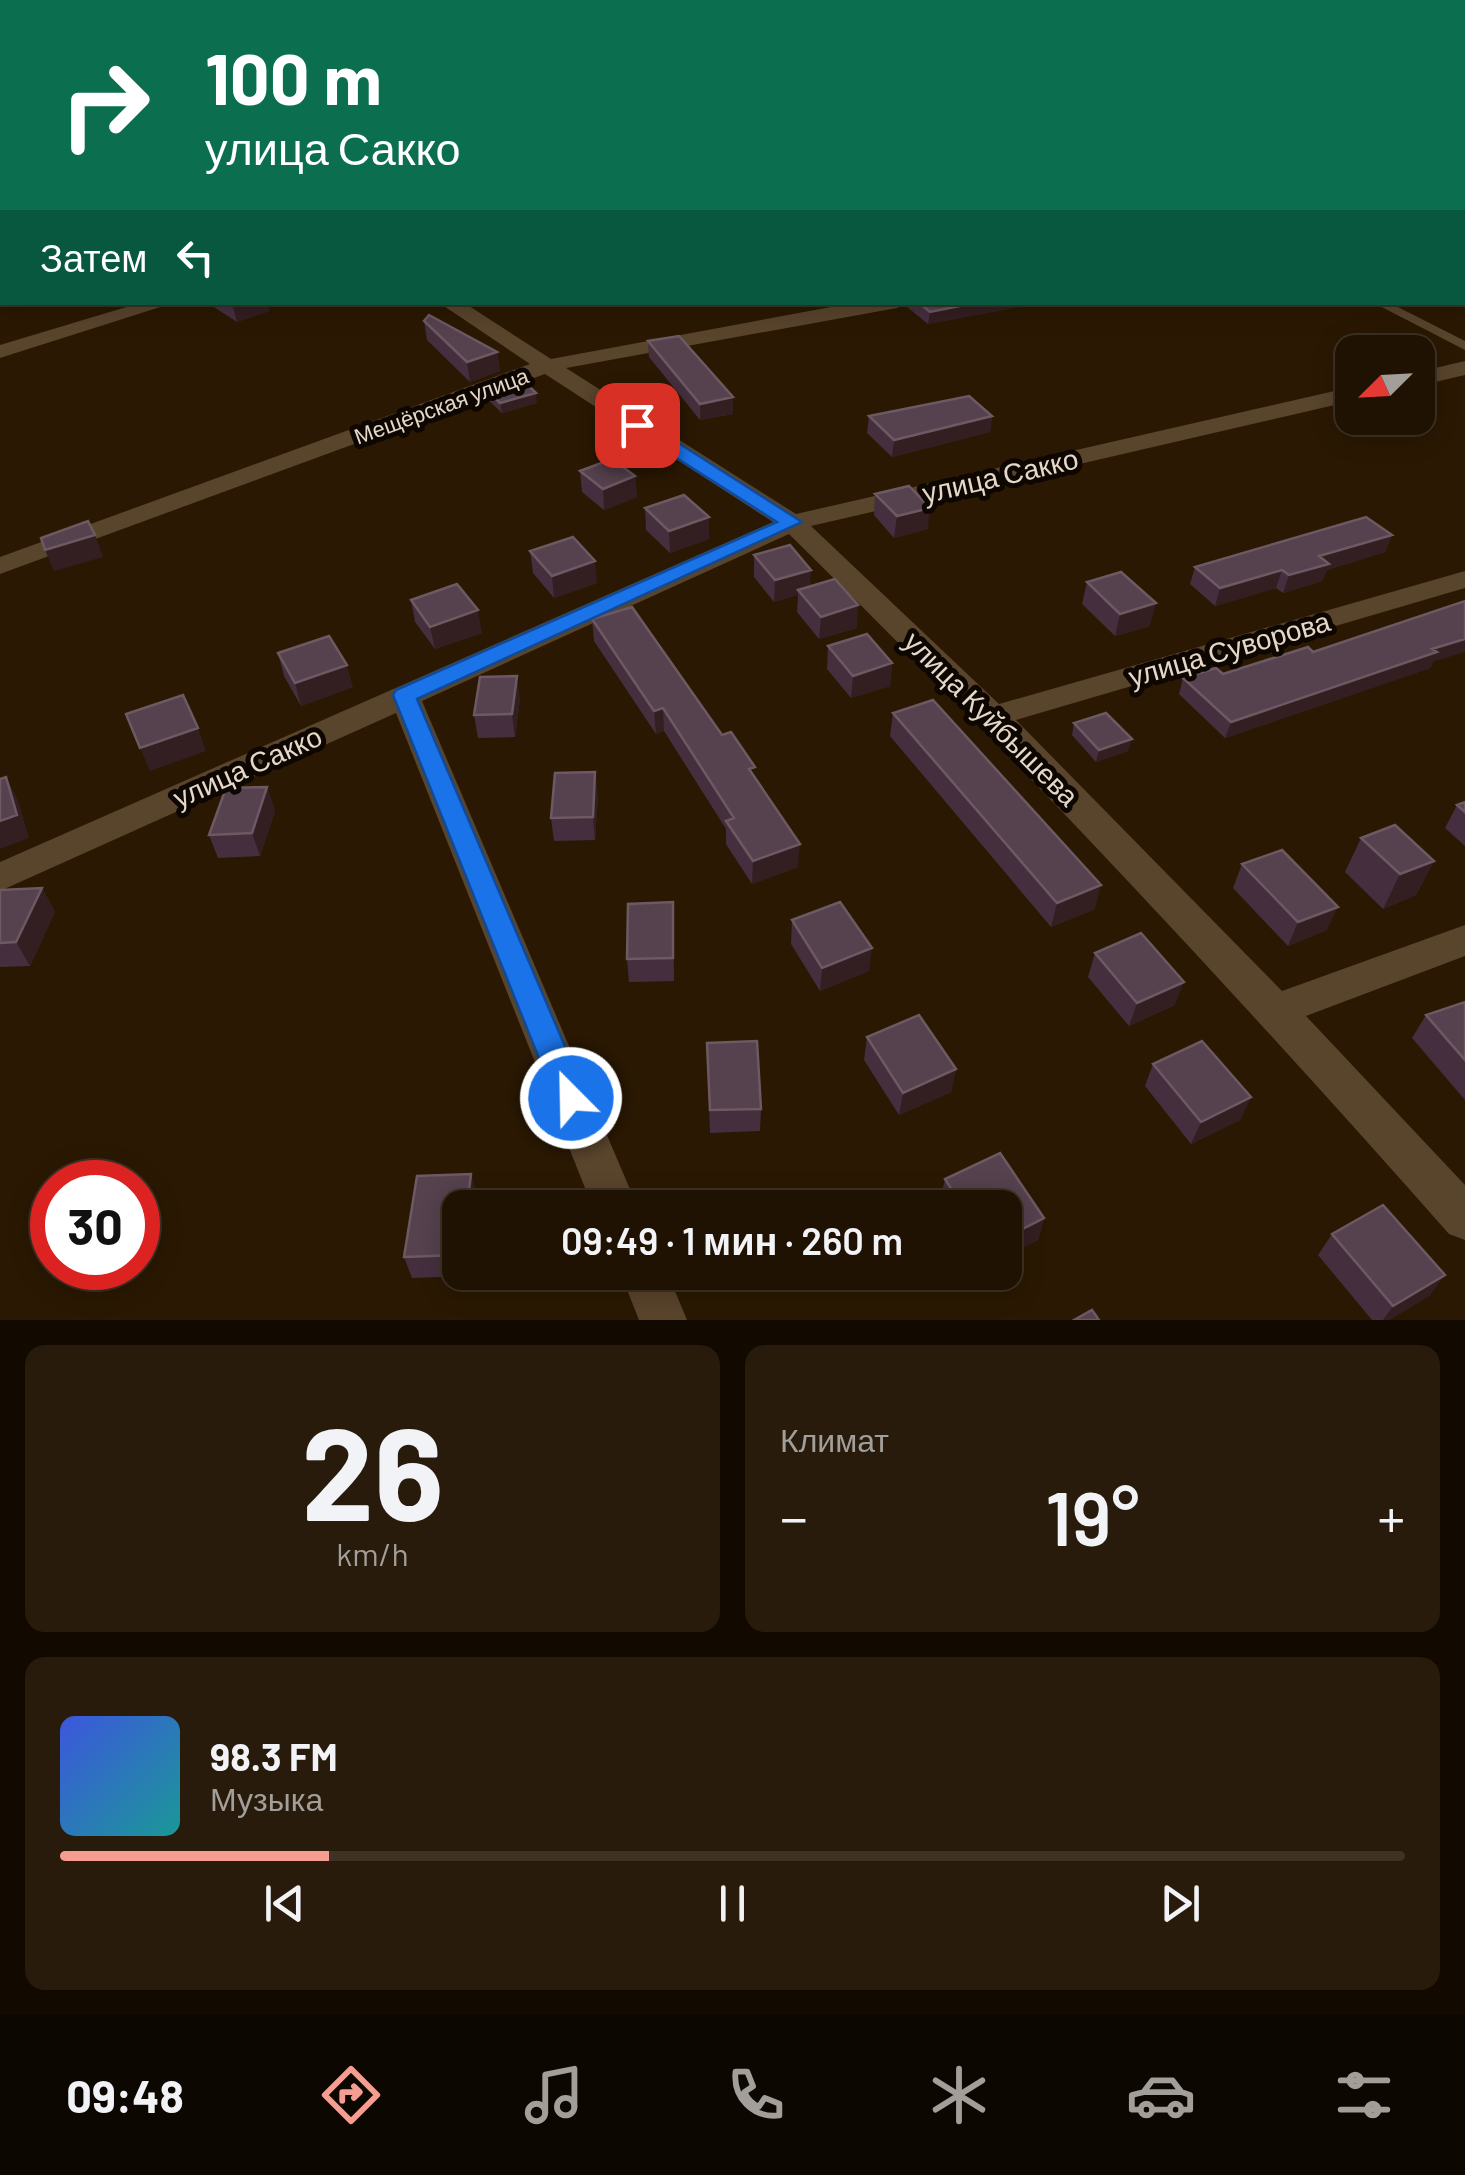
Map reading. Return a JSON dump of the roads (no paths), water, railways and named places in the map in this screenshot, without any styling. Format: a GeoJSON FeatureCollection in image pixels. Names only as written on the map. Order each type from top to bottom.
{"type":"FeatureCollection","features":[{"type":"Feature","properties":{"kind":"street"},"geometry":{"type":"LineString","coordinates":[[0,352],[156,305]]}},
{"type":"Feature","properties":{"kind":"street","name":"улица Куйбышева"},"geometry":{"type":"LineString","coordinates":[[452,305],[792,522],[993,716],[1275,1010],[1465,1218]]}},
{"type":"Feature","properties":{"kind":"street","name":"Мещёрская улица"},"geometry":{"type":"LineString","coordinates":[[0,566],[544,367],[620,349],[880,305]]}},
{"type":"Feature","properties":{"kind":"street"},"geometry":{"type":"LineString","coordinates":[[1435,375],[1465,368]]}},
{"type":"Feature","properties":{"kind":"street","name":"улица Сакко"},"geometry":{"type":"LineString","coordinates":[[0,878],[792,522],[1335,398]]}},
{"type":"Feature","properties":{"kind":"street","name":"улица Суворова"},"geometry":{"type":"LineString","coordinates":[[993,716],[1465,579]]}},
{"type":"Feature","properties":{"kind":"street"},"geometry":{"type":"LineString","coordinates":[[404,695],[609,1190]]}},
{"type":"Feature","properties":{"kind":"street"},"geometry":{"type":"LineString","coordinates":[[1275,1010],[1465,940]]}},
{"type":"Feature","properties":{"kind":"street"},"geometry":{"type":"LineString","coordinates":[[650,1290],[663,1320]]}},
{"type":"Feature","properties":{"kind":"lane"},"geometry":{"type":"LineString","coordinates":[[1384,305],[1465,346]]}}]}
